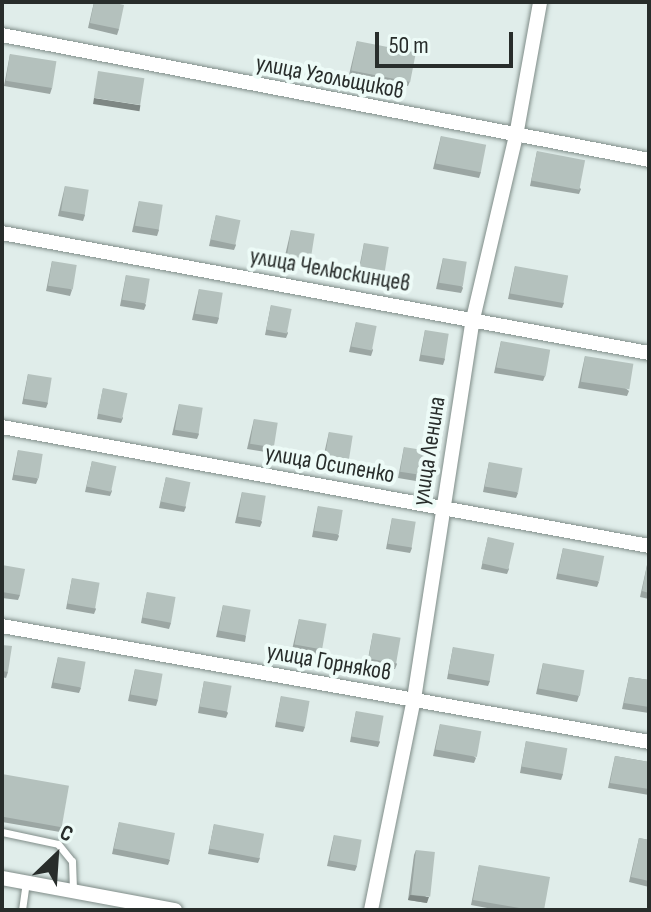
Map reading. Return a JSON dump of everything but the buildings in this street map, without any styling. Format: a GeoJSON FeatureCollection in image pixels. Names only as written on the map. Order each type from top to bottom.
{"type":"FeatureCollection","features":[{"type":"Feature","properties":{"kind":"street","name":"улица Ленина"},"geometry":{"type":"LineString","coordinates":[[371,910],[414,699],[441,507],[473,319],[516,136],[540,2]]}},
{"type":"Feature","properties":{"kind":"street","name":"улица Угольщиков"},"geometry":{"type":"LineString","coordinates":[[2,35],[649,160]]}},
{"type":"Feature","properties":{"kind":"street","name":"улица Челюскинцев"},"geometry":{"type":"LineString","coordinates":[[2,233],[649,353]]}},
{"type":"Feature","properties":{"kind":"street","name":"улица Осипенко"},"geometry":{"type":"LineString","coordinates":[[2,427],[649,546]]}},
{"type":"Feature","properties":{"kind":"street","name":"улица Горняков"},"geometry":{"type":"LineString","coordinates":[[2,626],[649,742]]}},
{"type":"Feature","properties":{"kind":"street"},"geometry":{"type":"LineString","coordinates":[[2,878],[172,910]]}},
{"type":"Feature","properties":{"kind":"lane"},"geometry":{"type":"LineString","coordinates":[[2,832],[58,844],[72,861],[73,891]]}},
{"type":"Feature","properties":{"kind":"lane"},"geometry":{"type":"LineString","coordinates":[[22,910],[26,882]]}}]}
